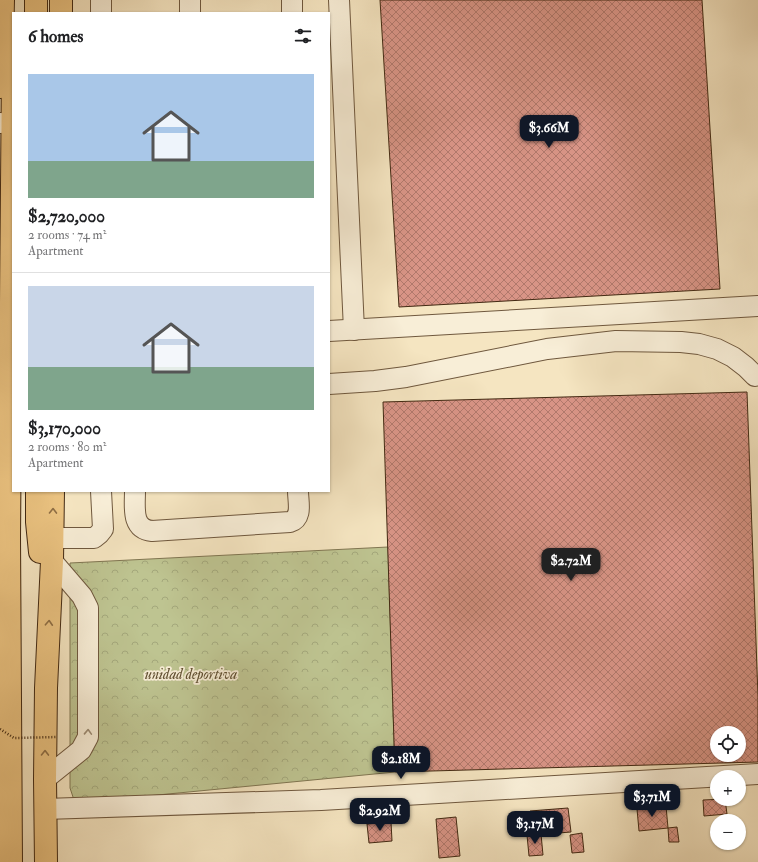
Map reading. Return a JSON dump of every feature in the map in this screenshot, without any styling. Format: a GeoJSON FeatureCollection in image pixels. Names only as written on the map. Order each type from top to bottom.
{"type":"FeatureCollection","features":[{"type":"Feature","properties":{"kind":"main road"},"geometry":{"type":"LineString","coordinates":[[0,128],[3,0]]}},
{"type":"Feature","properties":{"kind":"main road"},"geometry":{"type":"LineString","coordinates":[[14,0],[14,12]]}},
{"type":"Feature","properties":{"kind":"main road"},"geometry":{"type":"LineString","coordinates":[[36,0],[36,12]]}},
{"type":"Feature","properties":{"kind":"main road"},"geometry":{"type":"LineString","coordinates":[[61,0],[61,12]]}},
{"type":"Feature","properties":{"kind":"main road"},"geometry":{"type":"LineString","coordinates":[[11,862],[9,529],[12,182]]}},
{"type":"Feature","properties":{"kind":"main road"},"geometry":{"type":"LineString","coordinates":[[37,492],[37,522],[42,566],[51,592]]}},
{"type":"Feature","properties":{"kind":"main road"},"geometry":{"type":"LineString","coordinates":[[46,862],[44,779],[46,688],[53,538],[53,492]]}},
{"type":"Feature","properties":{"kind":"street"},"geometry":{"type":"LineString","coordinates":[[101,0],[101,12]]}},
{"type":"Feature","properties":{"kind":"street"},"geometry":{"type":"LineString","coordinates":[[190,0],[190,12]]}},
{"type":"Feature","properties":{"kind":"street"},"geometry":{"type":"LineString","coordinates":[[292,0],[292,12]]}},
{"type":"Feature","properties":{"kind":"street"},"geometry":{"type":"LineString","coordinates":[[339,0],[354,330]]}},
{"type":"Feature","properties":{"kind":"street"},"geometry":{"type":"LineString","coordinates":[[330,331],[758,306]]}},
{"type":"Feature","properties":{"kind":"street"},"geometry":{"type":"LineString","coordinates":[[330,384],[376,381],[406,377],[546,349],[616,341],[681,342],[699,344],[717,349],[733,357],[746,366],[755,376]]}},
{"type":"Feature","properties":{"kind":"street"},"geometry":{"type":"LineString","coordinates":[[53,538],[94,538],[99,534],[103,529],[101,492]]}},
{"type":"Feature","properties":{"kind":"street"},"geometry":{"type":"LineString","coordinates":[[135,492],[135,520],[142,528],[152,531],[290,522],[296,519],[299,514],[298,492]]}},
{"type":"Feature","properties":{"kind":"street"},"geometry":{"type":"LineString","coordinates":[[44,779],[81,750],[88,738],[88,608],[82,596],[52,561]]}},
{"type":"Feature","properties":{"kind":"street"},"geometry":{"type":"LineString","coordinates":[[45,809],[321,800],[758,774]]}},
{"type":"Feature","properties":{"kind":"path"},"geometry":{"type":"LineString","coordinates":[[0,729],[14,738],[57,737]]}},
{"type":"Feature","properties":{"kind":"green space","name":"unidad deportiva"},"geometry":{"type":"Polygon","coordinates":[[[388,547],[395,772],[75,803],[70,788],[70,563],[388,547]]]}},
{"type":"Feature","properties":{"kind":"building"},"geometry":{"type":"Polygon","coordinates":[[[380,0],[702,0],[720,289],[399,307],[380,0]]]}},
{"type":"Feature","properties":{"kind":"building"},"geometry":{"type":"Polygon","coordinates":[[[747,392],[758,697],[758,762],[395,772],[383,402],[747,392]]]}},
{"type":"Feature","properties":{"kind":"building"},"geometry":{"type":"Polygon","coordinates":[[[703,800],[710,800],[710,806],[726,806],[727,814],[710,814],[710,815],[704,816],[703,800]]]}},
{"type":"Feature","properties":{"kind":"building"},"geometry":{"type":"Polygon","coordinates":[[[666,806],[668,828],[639,831],[637,809],[666,806]]]}},
{"type":"Feature","properties":{"kind":"building"},"geometry":{"type":"Polygon","coordinates":[[[568,808],[571,832],[533,835],[530,811],[568,808]]]}},
{"type":"Feature","properties":{"kind":"building"},"geometry":{"type":"Polygon","coordinates":[[[456,817],[460,856],[439,858],[436,819],[456,817]]]}},
{"type":"Feature","properties":{"kind":"building"},"geometry":{"type":"Polygon","coordinates":[[[391,822],[392,841],[369,843],[367,824],[391,822]]]}},
{"type":"Feature","properties":{"kind":"building"},"geometry":{"type":"Polygon","coordinates":[[[677,827],[679,842],[669,842],[668,828],[677,827]]]}},
{"type":"Feature","properties":{"kind":"building"},"geometry":{"type":"Polygon","coordinates":[[[582,833],[584,852],[572,853],[570,835],[582,833]]]}},
{"type":"Feature","properties":{"kind":"building"},"geometry":{"type":"Polygon","coordinates":[[[541,834],[543,855],[529,856],[527,835],[541,834]]]}}]}
